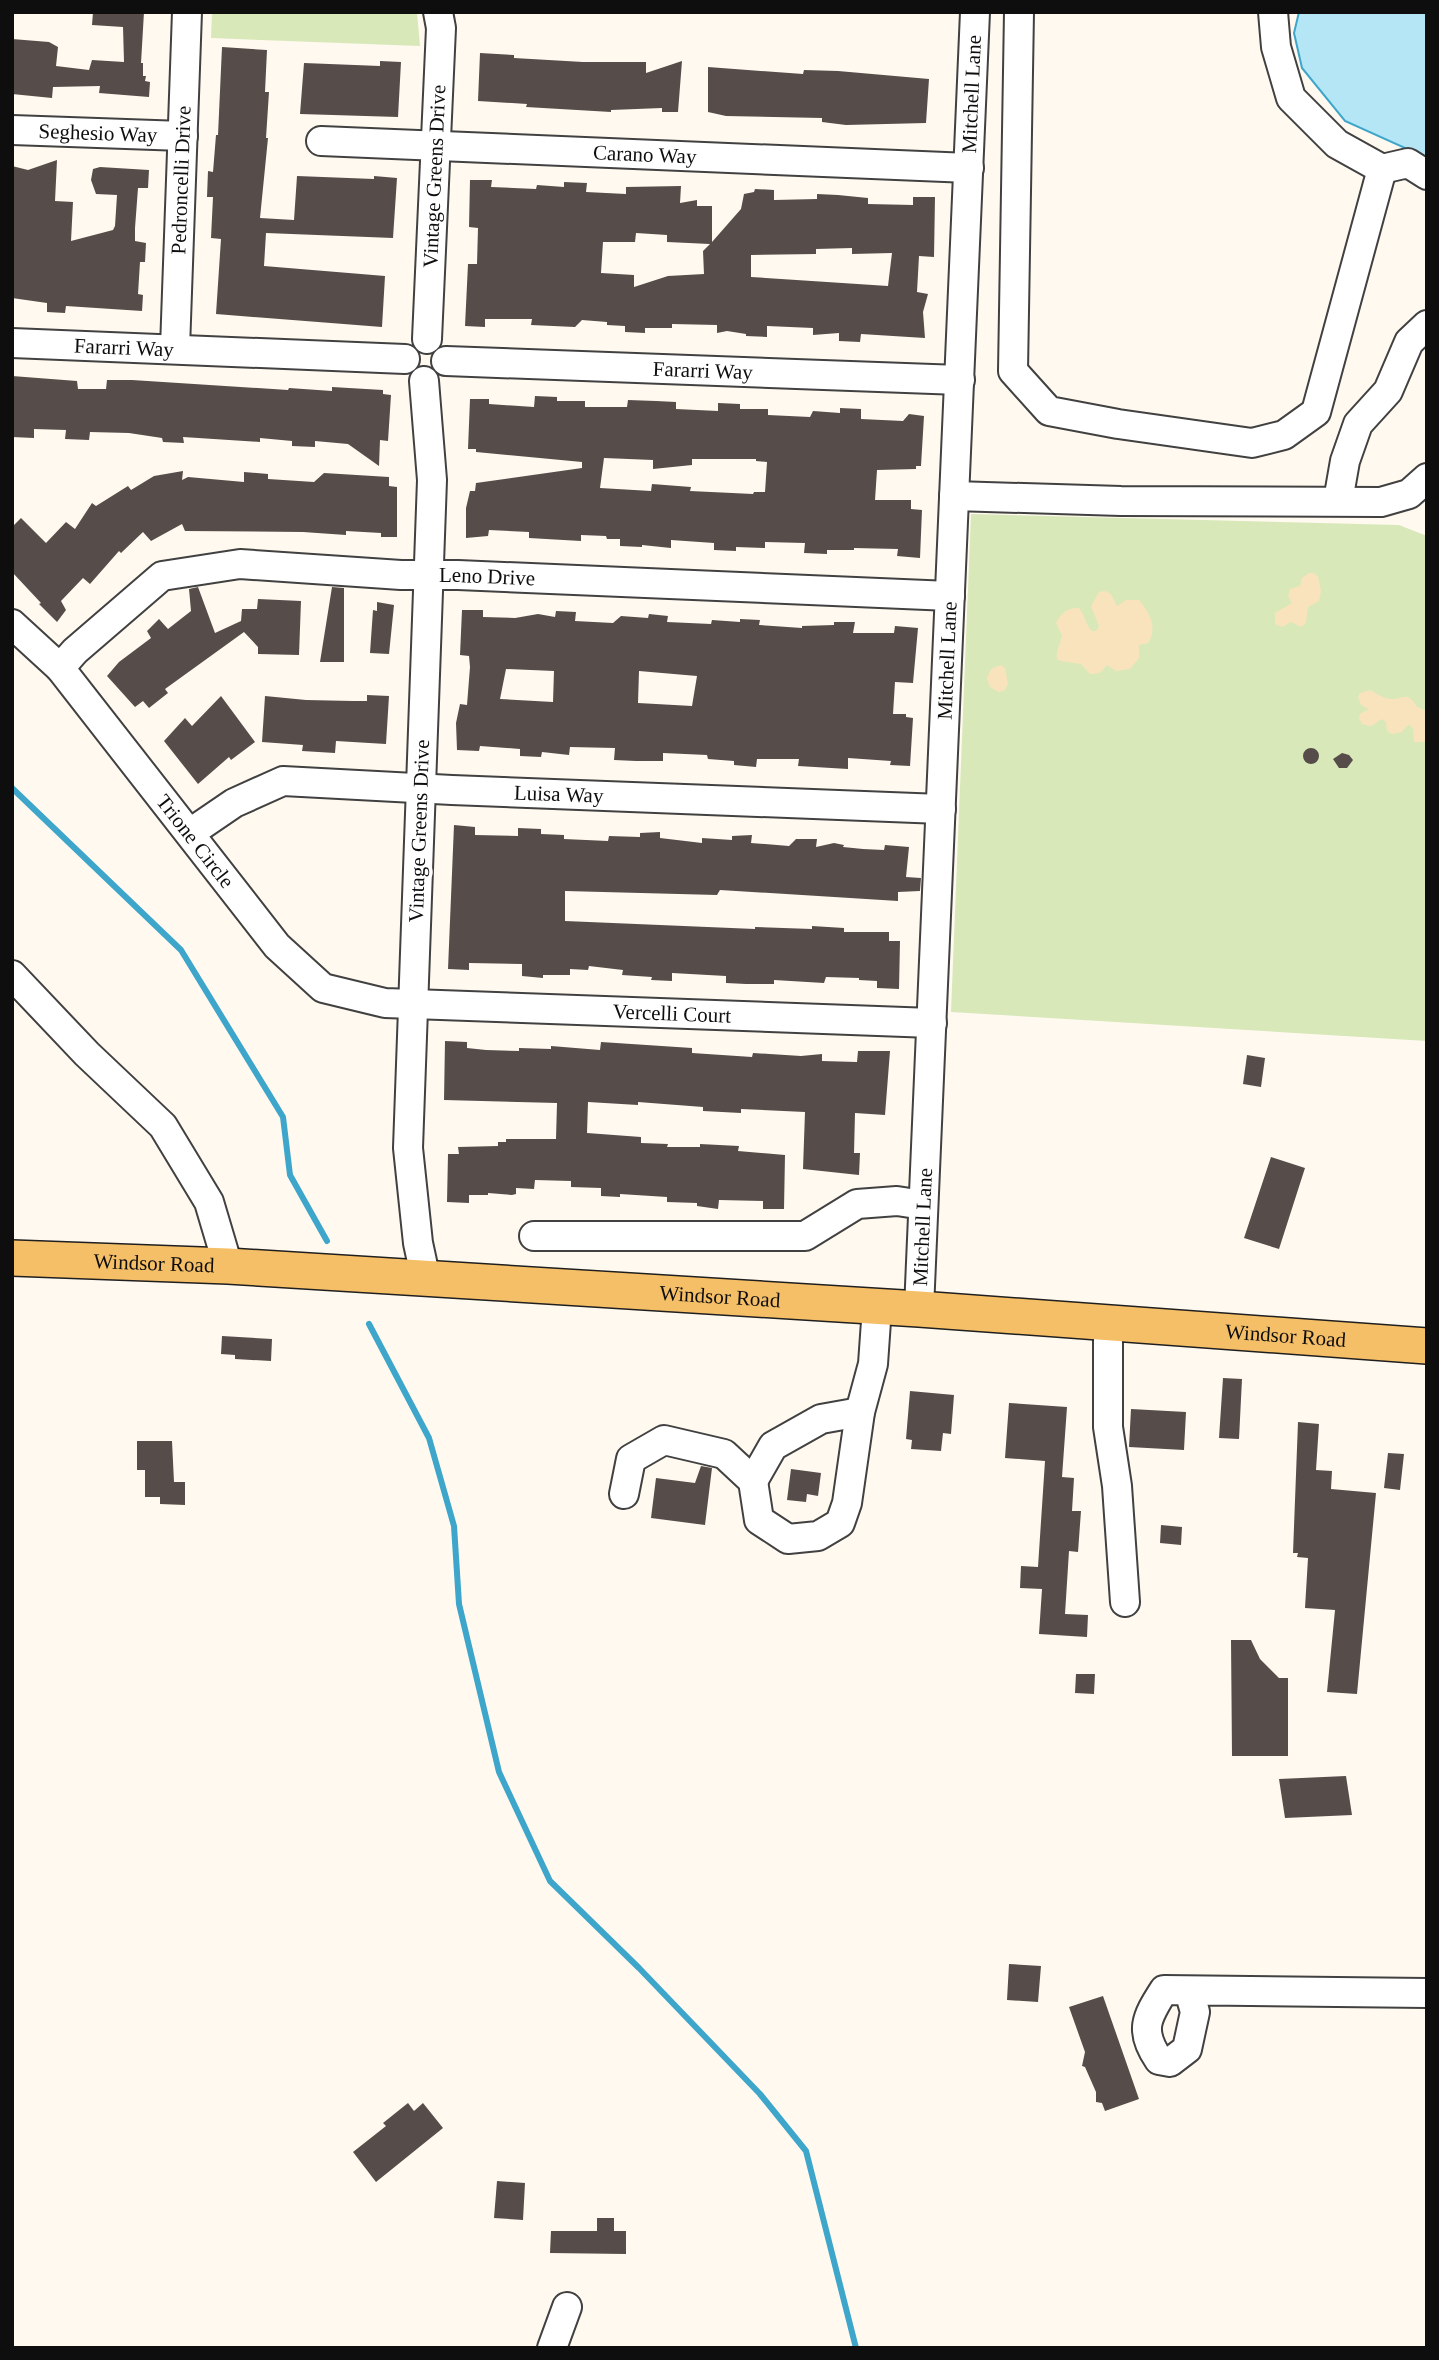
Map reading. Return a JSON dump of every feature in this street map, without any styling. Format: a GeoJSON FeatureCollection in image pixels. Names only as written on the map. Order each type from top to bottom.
{"type":"FeatureCollection","features":[{"type":"Feature","properties":{"kind":"main road","name":"Windsor Road"},"geometry":{"type":"LineString","coordinates":[[12,1258],[228,1266],[919,1309],[1427,1346]]}},
{"type":"Feature","properties":{"kind":"street","name":"Pedroncelli Drive"},"geometry":{"type":"LineString","coordinates":[[175,348],[187,12]]}},
{"type":"Feature","properties":{"kind":"street","name":"Vintage Greens Drive"},"geometry":{"type":"LineString","coordinates":[[427,339],[441,28],[438,12]]}},
{"type":"Feature","properties":{"kind":"street","name":"Mitchell Lane"},"geometry":{"type":"LineString","coordinates":[[919,1309],[975,12]]}},
{"type":"Feature","properties":{"kind":"street"},"geometry":{"type":"LineString","coordinates":[[1019,12],[1013,371],[1049,411],[1252,443],[1284,435],[1317,412],[1382,169]]}},
{"type":"Feature","properties":{"kind":"street"},"geometry":{"type":"LineString","coordinates":[[1273,12],[1276,47],[1291,98],[1337,144],[1382,169],[1408,163],[1427,175]]}},
{"type":"Feature","properties":{"kind":"street","name":"Seghesio Way"},"geometry":{"type":"LineString","coordinates":[[12,130],[183,136]]}},
{"type":"Feature","properties":{"kind":"street","name":"Carano Way"},"geometry":{"type":"LineString","coordinates":[[321,141],[969,168]]}},
{"type":"Feature","properties":{"kind":"street"},"geometry":{"type":"LineString","coordinates":[[1338,502],[1345,461],[1358,424],[1388,391],[1409,342],[1427,325]]}},
{"type":"Feature","properties":{"kind":"street"},"geometry":{"type":"LineString","coordinates":[[427,339],[439,344],[446,361],[436,377],[424,381],[412,376],[405,359],[410,346],[427,339]]}},
{"type":"Feature","properties":{"kind":"street","name":"Fararri Way"},"geometry":{"type":"LineString","coordinates":[[12,343],[405,359]]}},
{"type":"Feature","properties":{"kind":"street","name":"Fararri Way"},"geometry":{"type":"LineString","coordinates":[[446,361],[960,380]]}},
{"type":"Feature","properties":{"kind":"street","name":"Vintage Greens Drive"},"geometry":{"type":"LineString","coordinates":[[424,381],[432,480],[408,1148],[418,1243],[426,1280]]}},
{"type":"Feature","properties":{"kind":"street"},"geometry":{"type":"LineString","coordinates":[[954,496],[1121,501],[1381,502],[1421,491]]}},
{"type":"Feature","properties":{"kind":"street","name":"Leno Drive"},"geometry":{"type":"LineString","coordinates":[[60,668],[75,651],[162,576],[240,564],[430,575],[950,596]]}},
{"type":"Feature","properties":{"kind":"street","name":"Trione Circle"},"geometry":{"type":"LineString","coordinates":[[12,624],[60,668],[277,946],[323,988],[385,1003],[412,1004]]}},
{"type":"Feature","properties":{"kind":"street","name":"Luisa Way"},"geometry":{"type":"LineString","coordinates":[[190,833],[234,803],[283,781],[941,809]]}},
{"type":"Feature","properties":{"kind":"street"},"geometry":{"type":"LineString","coordinates":[[12,975],[87,1054],[163,1126],[209,1202],[228,1266]]}},
{"type":"Feature","properties":{"kind":"street","name":"Vercelli Court"},"geometry":{"type":"LineString","coordinates":[[412,1004],[932,1023]]}},
{"type":"Feature","properties":{"kind":"street"},"geometry":{"type":"LineString","coordinates":[[534,1236],[805,1236],[857,1204],[897,1201],[923,1205]]}},
{"type":"Feature","properties":{"kind":"street"},"geometry":{"type":"LineString","coordinates":[[624,1494],[631,1459],[664,1440],[724,1454],[753,1481],[759,1520],[788,1539],[818,1536],[840,1523],[847,1503],[860,1412],[873,1364],[877,1307]]}},
{"type":"Feature","properties":{"kind":"street"},"geometry":{"type":"LineString","coordinates":[[1108,1323],[1108,1427],[1117,1486],[1125,1602]]}},
{"type":"Feature","properties":{"kind":"street"},"geometry":{"type":"LineString","coordinates":[[753,1481],[773,1446],[821,1419],[860,1412]]}},
{"type":"Feature","properties":{"kind":"street"},"geometry":{"type":"LineString","coordinates":[[1189,1991],[1427,1993]]}},
{"type":"Feature","properties":{"kind":"street"},"geometry":{"type":"LineString","coordinates":[[552,2348],[567,2307]]}},
{"type":"Feature","properties":{"kind":"green space"},"geometry":{"type":"Polygon","coordinates":[[[212,12],[417,12],[420,46],[211,38],[212,12]]]}},
{"type":"Feature","properties":{"kind":"green space"},"geometry":{"type":"Polygon","coordinates":[[[971,514],[1399,525],[1427,536],[1427,1041],[951,1012],[971,514]]]}},
{"type":"Feature","properties":{"kind":"sand"},"geometry":{"type":"Polygon","coordinates":[[[1309,573],[1318,577],[1321,591],[1319,601],[1308,607],[1306,623],[1301,627],[1291,622],[1282,627],[1275,624],[1275,613],[1292,603],[1288,596],[1290,589],[1300,586],[1302,578],[1309,573]]]}},
{"type":"Feature","properties":{"kind":"sand"},"geometry":{"type":"Polygon","coordinates":[[[1099,592],[1111,594],[1117,606],[1126,600],[1139,600],[1149,615],[1152,632],[1148,643],[1139,645],[1139,658],[1130,669],[1116,671],[1107,665],[1100,673],[1090,674],[1081,664],[1058,659],[1057,652],[1062,636],[1056,623],[1065,611],[1079,608],[1092,631],[1096,631],[1099,626],[1091,606],[1099,592]]]}},
{"type":"Feature","properties":{"kind":"sand"},"geometry":{"type":"Polygon","coordinates":[[[1001,665],[1005,668],[1008,684],[1004,691],[998,692],[990,687],[987,678],[991,669],[1001,665]]]}},
{"type":"Feature","properties":{"kind":"sand"},"geometry":{"type":"Polygon","coordinates":[[[1370,690],[1391,699],[1410,698],[1417,707],[1427,711],[1427,739],[1424,742],[1414,742],[1410,725],[1402,732],[1392,734],[1387,731],[1386,722],[1382,719],[1371,726],[1362,724],[1360,714],[1369,709],[1361,705],[1358,697],[1360,693],[1370,690]]]}},
{"type":"Feature","properties":{"kind":"water"},"geometry":{"type":"Polygon","coordinates":[[[1299,12],[1427,12],[1427,158],[1345,121],[1302,68],[1294,33],[1299,12]]]}},
{"type":"Feature","properties":{"kind":"building"},"geometry":{"type":"Polygon","coordinates":[[[93,12],[144,12],[141,63],[145,81],[150,82],[149,97],[99,93],[100,86],[53,87],[52,98],[12,94],[12,39],[49,42],[58,47],[56,66],[89,70],[92,60],[124,62],[123,27],[92,25],[93,12]]]}},
{"type":"Feature","properties":{"kind":"building"},"geometry":{"type":"Polygon","coordinates":[[[222,47],[267,50],[265,92],[269,92],[268,138],[260,218],[294,220],[297,176],[397,178],[393,238],[266,233],[264,266],[385,276],[382,327],[216,314],[221,239],[211,238],[213,197],[207,197],[208,171],[213,172],[218,135],[222,47]]]}},
{"type":"Feature","properties":{"kind":"building"},"geometry":{"type":"Polygon","coordinates":[[[480,53],[583,62],[646,62],[646,73],[682,61],[678,112],[662,112],[662,108],[611,112],[478,101],[480,53]]]}},
{"type":"Feature","properties":{"kind":"building"},"geometry":{"type":"Polygon","coordinates":[[[380,61],[401,62],[398,117],[300,114],[304,63],[380,66],[380,61]]]}},
{"type":"Feature","properties":{"kind":"building"},"geometry":{"type":"Polygon","coordinates":[[[708,67],[803,74],[804,70],[838,71],[929,79],[926,123],[846,125],[822,122],[822,118],[726,116],[708,112],[708,67]]]}},
{"type":"Feature","properties":{"kind":"building"},"geometry":{"type":"Polygon","coordinates":[[[57,160],[55,201],[73,202],[71,241],[113,230],[115,226],[117,195],[96,194],[91,180],[93,169],[100,167],[149,170],[148,188],[138,188],[135,228],[135,241],[146,243],[145,262],[140,262],[138,294],[143,295],[142,311],[66,306],[65,313],[47,312],[47,303],[12,298],[12,166],[28,170],[57,160]]]}},
{"type":"Feature","properties":{"kind":"building"},"geometry":{"type":"Polygon","coordinates":[[[470,180],[492,180],[491,187],[536,189],[537,185],[564,187],[564,182],[587,183],[586,192],[626,194],[626,187],[681,186],[680,203],[697,200],[697,206],[712,206],[712,242],[741,209],[744,194],[754,192],[755,189],[774,190],[774,200],[817,199],[817,194],[868,198],[868,204],[913,205],[913,197],[935,197],[934,257],[919,256],[917,292],[928,294],[923,312],[925,338],[861,334],[860,342],[839,341],[839,333],[813,335],[813,328],[767,326],[767,337],[746,336],[727,331],[717,333],[717,325],[672,324],[672,328],[645,328],[645,333],[625,332],[625,326],[582,320],[575,327],[531,325],[532,319],[485,319],[485,327],[465,326],[468,264],[477,264],[478,228],[469,227],[470,180]],[[636,233],[635,242],[603,242],[601,273],[634,275],[634,287],[668,276],[704,274],[703,251],[710,244],[667,242],[667,235],[636,233]],[[852,248],[816,249],[816,254],[751,255],[751,277],[888,286],[892,253],[852,254],[852,248]]]}},
{"type":"Feature","properties":{"kind":"building"},"geometry":{"type":"Polygon","coordinates":[[[12,376],[77,381],[78,389],[106,389],[107,380],[132,380],[288,390],[332,391],[332,387],[383,390],[383,394],[391,395],[388,441],[380,440],[379,466],[348,444],[315,441],[315,447],[292,446],[292,441],[260,438],[260,442],[183,437],[184,443],[163,442],[162,438],[129,433],[90,432],[89,440],[65,439],[66,430],[34,429],[34,438],[12,437],[12,376]]]}},
{"type":"Feature","properties":{"kind":"building"},"geometry":{"type":"Polygon","coordinates":[[[535,396],[557,397],[557,401],[585,401],[585,407],[627,407],[628,400],[676,402],[676,409],[718,411],[718,403],[740,404],[740,409],[768,409],[768,415],[810,417],[813,411],[840,413],[840,408],[861,409],[861,419],[903,421],[909,414],[924,416],[921,466],[916,466],[916,469],[877,470],[875,500],[911,500],[911,509],[922,510],[920,558],[897,556],[898,549],[854,548],[827,550],[827,554],[804,553],[805,543],[765,542],[765,548],[736,547],[736,551],[714,550],[714,543],[671,540],[671,548],[620,546],[620,539],[607,539],[606,536],[581,535],[581,541],[529,538],[529,532],[489,530],[488,536],[466,538],[466,508],[470,491],[475,491],[476,483],[582,468],[582,462],[468,449],[470,399],[489,399],[489,404],[534,407],[535,396]],[[604,458],[600,488],[651,491],[652,484],[691,487],[690,491],[753,494],[765,492],[767,462],[756,459],[692,459],[692,465],[653,469],[653,460],[604,458]]]}},
{"type":"Feature","properties":{"kind":"building"},"geometry":{"type":"Polygon","coordinates":[[[183,471],[182,480],[188,477],[244,482],[244,472],[268,474],[268,479],[314,482],[324,473],[389,477],[389,486],[397,487],[397,537],[381,537],[381,533],[346,531],[346,535],[185,531],[182,524],[151,541],[143,532],[121,553],[119,551],[90,584],[83,578],[61,601],[66,610],[57,622],[12,572],[12,527],[21,518],[46,543],[66,522],[75,529],[92,503],[96,506],[128,486],[131,490],[154,476],[183,471]]]}},
{"type":"Feature","properties":{"kind":"building"},"geometry":{"type":"Polygon","coordinates":[[[198,587],[215,633],[241,621],[242,609],[257,609],[258,599],[301,601],[299,655],[258,654],[258,647],[244,632],[165,689],[168,693],[149,708],[143,701],[135,707],[107,676],[119,662],[151,638],[147,631],[159,619],[168,629],[191,611],[189,589],[198,587]]]}},
{"type":"Feature","properties":{"kind":"building"},"geometry":{"type":"Polygon","coordinates":[[[332,587],[344,588],[344,662],[320,662],[332,587]]]}},
{"type":"Feature","properties":{"kind":"building"},"geometry":{"type":"Polygon","coordinates":[[[377,602],[394,605],[389,654],[370,653],[373,610],[377,611],[377,602]]]}},
{"type":"Feature","properties":{"kind":"building"},"geometry":{"type":"Polygon","coordinates":[[[462,610],[483,610],[483,617],[515,618],[538,614],[555,617],[556,611],[576,612],[575,621],[613,623],[621,616],[648,618],[649,614],[668,616],[667,622],[711,624],[712,620],[740,622],[740,619],[760,620],[759,625],[802,628],[834,625],[834,622],[855,622],[853,633],[894,633],[895,626],[918,628],[913,683],[895,682],[893,714],[906,714],[906,717],[913,718],[910,766],[890,765],[891,761],[848,758],[848,769],[798,766],[799,759],[757,759],[756,767],[734,765],[734,761],[708,759],[707,755],[663,753],[663,761],[614,760],[615,748],[570,747],[569,755],[542,752],[541,757],[520,756],[520,749],[480,746],[479,751],[457,750],[456,723],[460,704],[467,705],[470,667],[469,656],[460,655],[462,610]],[[506,669],[500,699],[553,702],[554,671],[506,669]],[[639,671],[638,703],[692,706],[697,676],[639,671]]]}},
{"type":"Feature","properties":{"kind":"building"},"geometry":{"type":"Polygon","coordinates":[[[367,695],[389,696],[386,744],[336,741],[335,753],[302,751],[303,745],[262,742],[265,696],[367,701],[367,695]]]}},
{"type":"Feature","properties":{"kind":"building"},"geometry":{"type":"Polygon","coordinates":[[[221,696],[255,742],[231,760],[229,757],[198,784],[164,741],[185,718],[192,726],[221,696]]]}},
{"type":"Feature","properties":{"kind":"building"},"geometry":{"type":"Polygon","coordinates":[[[1308,748],[1314,748],[1319,756],[1317,762],[1308,764],[1303,759],[1303,753],[1308,748]]]}},
{"type":"Feature","properties":{"kind":"building"},"geometry":{"type":"Polygon","coordinates":[[[1342,753],[1353,760],[1347,768],[1339,768],[1333,759],[1342,753]]]}},
{"type":"Feature","properties":{"kind":"building"},"geometry":{"type":"Polygon","coordinates":[[[454,825],[475,827],[475,835],[518,836],[518,828],[541,829],[541,834],[564,835],[564,839],[608,841],[609,836],[640,837],[640,833],[660,832],[660,838],[702,843],[702,838],[732,840],[732,836],[752,835],[751,843],[789,846],[796,839],[817,839],[816,847],[834,843],[863,849],[884,850],[885,845],[909,847],[906,877],[921,878],[920,891],[898,892],[898,901],[720,890],[717,895],[565,891],[565,921],[755,929],[812,929],[812,926],[844,928],[844,932],[889,932],[889,941],[900,941],[899,989],[877,988],[877,981],[859,978],[826,977],[824,983],[774,980],[774,984],[746,984],[726,983],[726,976],[672,973],[672,981],[651,980],[652,977],[622,975],[623,970],[589,966],[588,970],[570,969],[570,975],[543,975],[543,978],[522,976],[522,964],[469,963],[469,970],[448,969],[454,825]]]}},
{"type":"Feature","properties":{"kind":"building"},"geometry":{"type":"Polygon","coordinates":[[[445,1041],[467,1042],[467,1048],[519,1051],[519,1048],[551,1049],[551,1046],[600,1050],[601,1042],[692,1048],[692,1053],[752,1057],[753,1053],[801,1056],[822,1054],[822,1061],[857,1062],[858,1051],[890,1051],[885,1115],[855,1113],[854,1153],[860,1153],[859,1175],[803,1169],[805,1112],[741,1109],[741,1113],[638,1102],[638,1105],[588,1102],[587,1133],[641,1137],[641,1143],[668,1144],[667,1147],[700,1147],[700,1144],[739,1146],[738,1151],[785,1155],[784,1209],[763,1209],[763,1201],[719,1200],[718,1209],[697,1206],[697,1203],[667,1202],[667,1197],[620,1194],[620,1197],[601,1196],[601,1188],[571,1187],[571,1181],[535,1180],[534,1189],[516,1188],[516,1194],[512,1195],[469,1195],[469,1203],[447,1202],[448,1154],[459,1154],[458,1147],[498,1146],[498,1142],[506,1142],[506,1139],[556,1139],[557,1103],[444,1100],[445,1041]]]}},
{"type":"Feature","properties":{"kind":"building"},"geometry":{"type":"Polygon","coordinates":[[[1247,1055],[1265,1058],[1261,1087],[1243,1084],[1247,1055]]]}},
{"type":"Feature","properties":{"kind":"building"},"geometry":{"type":"Polygon","coordinates":[[[1271,1157],[1305,1168],[1279,1249],[1244,1238],[1271,1157]]]}},
{"type":"Feature","properties":{"kind":"building"},"geometry":{"type":"Polygon","coordinates":[[[222,1336],[272,1339],[271,1361],[235,1359],[235,1355],[221,1354],[222,1336]]]}},
{"type":"Feature","properties":{"kind":"building"},"geometry":{"type":"Polygon","coordinates":[[[1223,1378],[1242,1379],[1239,1439],[1219,1438],[1223,1378]]]}},
{"type":"Feature","properties":{"kind":"building"},"geometry":{"type":"Polygon","coordinates":[[[910,1391],[954,1395],[951,1434],[943,1433],[941,1451],[911,1449],[912,1440],[906,1439],[910,1391]]]}},
{"type":"Feature","properties":{"kind":"building"},"geometry":{"type":"Polygon","coordinates":[[[1009,1403],[1067,1407],[1062,1477],[1074,1478],[1072,1511],[1081,1511],[1078,1552],[1069,1551],[1065,1614],[1088,1615],[1087,1637],[1039,1634],[1042,1589],[1020,1588],[1021,1566],[1038,1567],[1045,1461],[1005,1458],[1009,1403]]]}},
{"type":"Feature","properties":{"kind":"building"},"geometry":{"type":"Polygon","coordinates":[[[1131,1409],[1186,1412],[1184,1450],[1129,1447],[1131,1409]]]}},
{"type":"Feature","properties":{"kind":"building"},"geometry":{"type":"Polygon","coordinates":[[[1298,1422],[1319,1424],[1316,1470],[1332,1471],[1331,1489],[1376,1493],[1357,1694],[1327,1692],[1335,1610],[1305,1608],[1308,1558],[1297,1557],[1298,1553],[1293,1553],[1298,1422]]]}},
{"type":"Feature","properties":{"kind":"building"},"geometry":{"type":"Polygon","coordinates":[[[137,1441],[172,1441],[174,1482],[185,1482],[185,1505],[160,1504],[160,1497],[145,1497],[145,1470],[137,1470],[137,1441]]]}},
{"type":"Feature","properties":{"kind":"building"},"geometry":{"type":"Polygon","coordinates":[[[1388,1453],[1404,1454],[1400,1490],[1384,1488],[1388,1453]]]}},
{"type":"Feature","properties":{"kind":"building"},"geometry":{"type":"Polygon","coordinates":[[[701,1466],[712,1468],[705,1525],[651,1518],[656,1478],[695,1483],[701,1466]]]}},
{"type":"Feature","properties":{"kind":"building"},"geometry":{"type":"Polygon","coordinates":[[[791,1469],[821,1473],[818,1496],[807,1494],[806,1502],[787,1500],[791,1469]]]}},
{"type":"Feature","properties":{"kind":"building"},"geometry":{"type":"Polygon","coordinates":[[[1161,1525],[1182,1527],[1181,1545],[1160,1543],[1161,1525]]]}},
{"type":"Feature","properties":{"kind":"building"},"geometry":{"type":"Polygon","coordinates":[[[1231,1640],[1251,1640],[1260,1659],[1279,1678],[1288,1678],[1288,1756],[1232,1756],[1231,1640]]]}},
{"type":"Feature","properties":{"kind":"building"},"geometry":{"type":"Polygon","coordinates":[[[1076,1674],[1095,1674],[1094,1694],[1075,1693],[1076,1674]]]}},
{"type":"Feature","properties":{"kind":"building"},"geometry":{"type":"Polygon","coordinates":[[[1346,1776],[1352,1815],[1285,1818],[1279,1779],[1346,1776]]]}},
{"type":"Feature","properties":{"kind":"building"},"geometry":{"type":"Polygon","coordinates":[[[1009,1964],[1041,1966],[1038,2002],[1007,2000],[1009,1964]]]}},
{"type":"Feature","properties":{"kind":"building"},"geometry":{"type":"Polygon","coordinates":[[[1103,1996],[1139,2099],[1105,2111],[1102,2103],[1096,2102],[1096,2092],[1085,2067],[1082,2066],[1085,2052],[1069,2007],[1103,1996]]]}},
{"type":"Feature","properties":{"kind":"building"},"geometry":{"type":"Polygon","coordinates":[[[408,2103],[414,2111],[423,2103],[443,2128],[376,2182],[353,2152],[386,2126],[383,2123],[408,2103]]]}},
{"type":"Feature","properties":{"kind":"building"},"geometry":{"type":"Polygon","coordinates":[[[497,2181],[525,2183],[523,2220],[494,2218],[497,2181]]]}},
{"type":"Feature","properties":{"kind":"building"},"geometry":{"type":"Polygon","coordinates":[[[597,2218],[614,2218],[614,2231],[626,2231],[626,2254],[550,2253],[551,2231],[597,2231],[597,2218]]]}},
{"type":"Feature","properties":{"kind":"waterway"},"geometry":{"type":"LineString","coordinates":[[12,788],[181,950],[283,1117],[290,1175],[327,1241]]}},
{"type":"Feature","properties":{"kind":"waterway"},"geometry":{"type":"LineString","coordinates":[[369,1324],[429,1438],[454,1526],[459,1604],[499,1772],[550,1881],[639,1968],[760,2094],[806,2151],[856,2348]]}}]}
